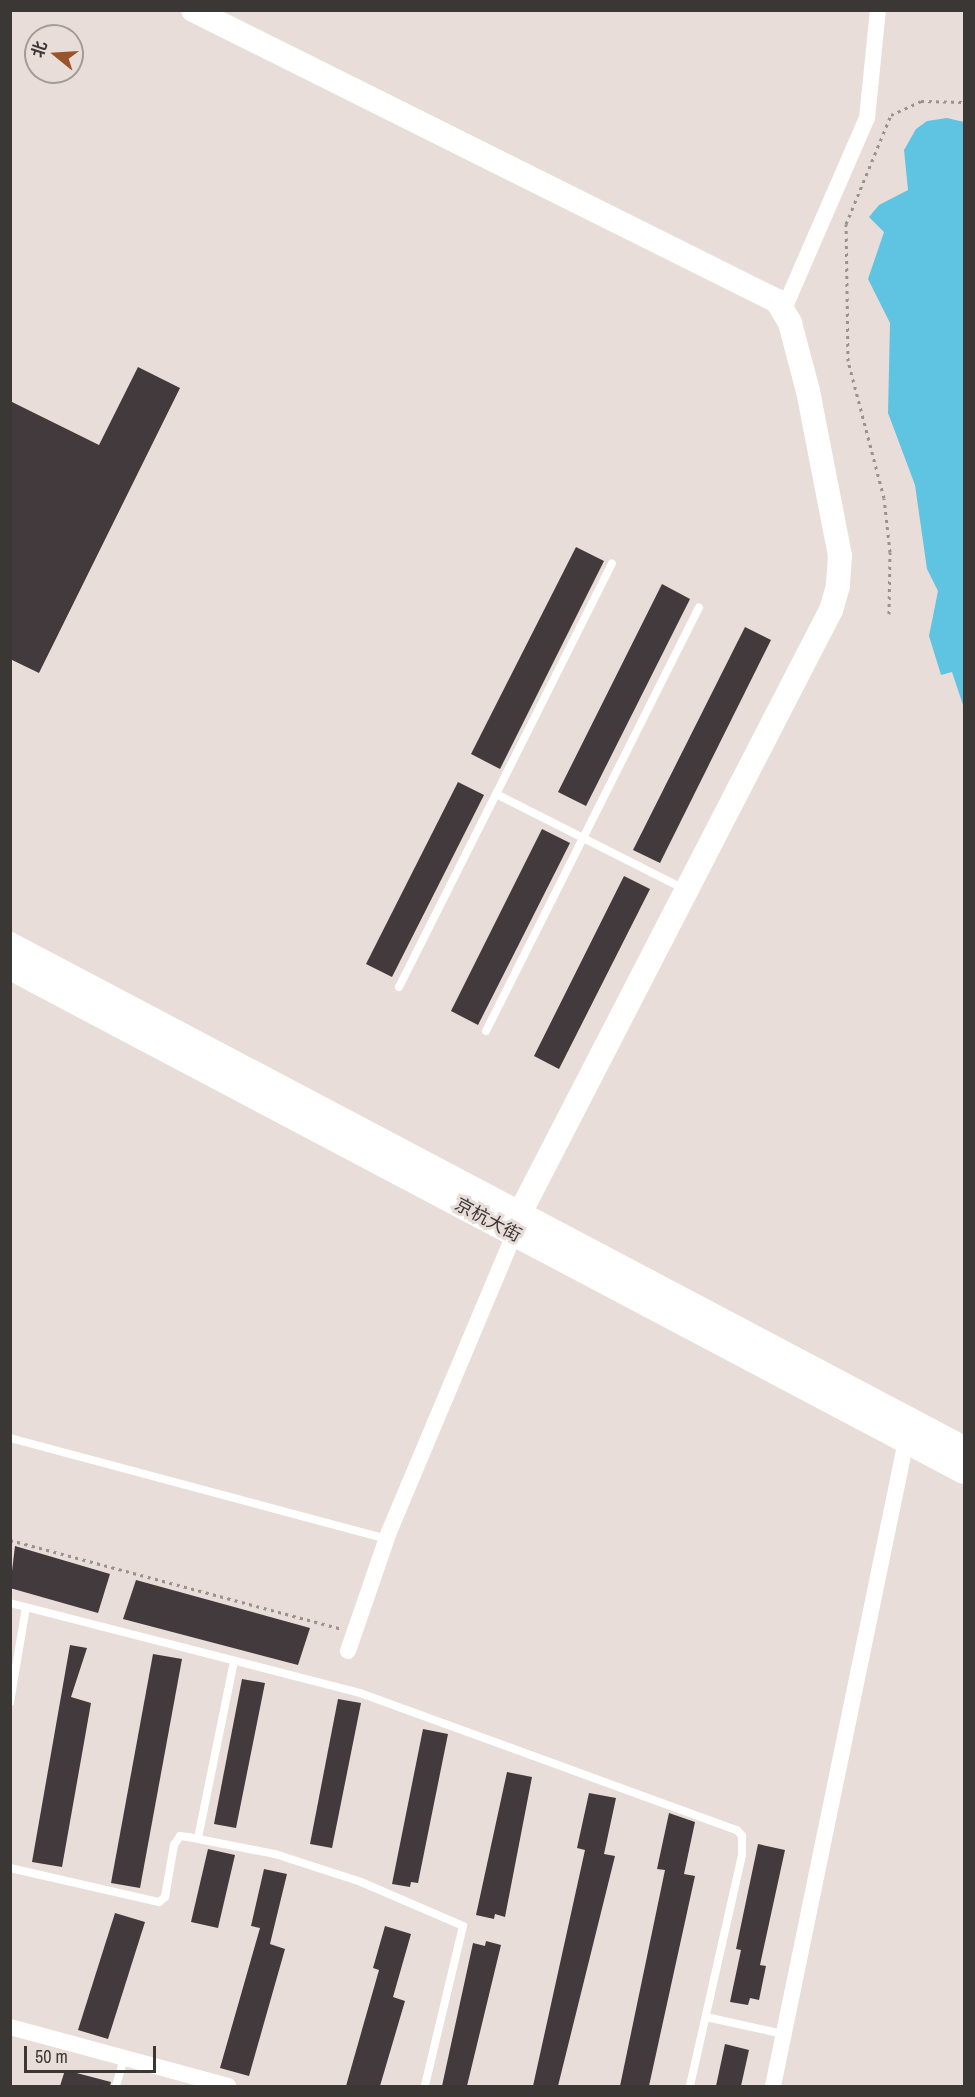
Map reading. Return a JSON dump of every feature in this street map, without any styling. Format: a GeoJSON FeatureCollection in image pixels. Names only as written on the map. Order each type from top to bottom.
{"type":"FeatureCollection","features":[{"type":"Feature","properties":{"kind":"main road"},"geometry":{"type":"LineString","coordinates":[[193,10],[777,301],[783,311],[808,392],[840,555],[838,586],[831,610],[517,1224]]}},
{"type":"Feature","properties":{"kind":"main road","name":"京杭大街"},"geometry":{"type":"LineString","coordinates":[[10,944],[964,1472]]}},
{"type":"Feature","properties":{"kind":"main road","name":"京杭大街"},"geometry":{"type":"LineString","coordinates":[[10,968],[964,1448]]}},
{"type":"Feature","properties":{"kind":"street"},"geometry":{"type":"LineString","coordinates":[[783,311],[867,118],[878,10]]}},
{"type":"Feature","properties":{"kind":"street"},"geometry":{"type":"LineString","coordinates":[[348,1651],[387,1539],[517,1224]]}},
{"type":"Feature","properties":{"kind":"street"},"geometry":{"type":"LineString","coordinates":[[773,2086],[906,1441]]}},
{"type":"Feature","properties":{"kind":"street"},"geometry":{"type":"LineString","coordinates":[[10,2027],[228,2086]]}},
{"type":"Feature","properties":{"kind":"lane"},"geometry":{"type":"LineString","coordinates":[[399,987],[612,563]]}},
{"type":"Feature","properties":{"kind":"lane"},"geometry":{"type":"LineString","coordinates":[[486,1031],[699,607]]}},
{"type":"Feature","properties":{"kind":"lane"},"geometry":{"type":"LineString","coordinates":[[496,794],[687,890]]}},
{"type":"Feature","properties":{"kind":"lane"},"geometry":{"type":"LineString","coordinates":[[10,1438],[387,1539]]}},
{"type":"Feature","properties":{"kind":"lane"},"geometry":{"type":"LineString","coordinates":[[10,1603],[360,1694],[737,1830],[742,1836],[742,1855],[690,2086]]}},
{"type":"Feature","properties":{"kind":"lane"},"geometry":{"type":"LineString","coordinates":[[10,1702],[26,1607]]}},
{"type":"Feature","properties":{"kind":"lane"},"geometry":{"type":"LineString","coordinates":[[198,1838],[234,1661]]}},
{"type":"Feature","properties":{"kind":"lane"},"geometry":{"type":"LineString","coordinates":[[10,1868],[159,1902],[165,1897],[174,1845],[180,1836],[198,1838],[275,1854],[350,1878],[463,1926],[424,2086]]}},
{"type":"Feature","properties":{"kind":"lane"},"geometry":{"type":"LineString","coordinates":[[706,2017],[783,2034]]}},
{"type":"Feature","properties":{"kind":"lane"},"geometry":{"type":"LineString","coordinates":[[117,2086],[124,2058]]}},
{"type":"Feature","properties":{"kind":"path"},"geometry":{"type":"LineString","coordinates":[[889,614],[890,552],[884,498],[848,361],[846,224],[891,115],[921,101],[964,102]]}},
{"type":"Feature","properties":{"kind":"path"},"geometry":{"type":"LineString","coordinates":[[10,1540],[354,1632]]}},
{"type":"Feature","properties":{"kind":"water"},"geometry":{"type":"Polygon","coordinates":[[[947,118],[964,122],[964,708],[952,672],[941,675],[929,636],[938,591],[927,569],[915,485],[888,413],[890,323],[868,279],[884,232],[869,217],[879,205],[908,190],[904,150],[916,129],[927,121],[947,118]]]}},
{"type":"Feature","properties":{"kind":"building"},"geometry":{"type":"Polygon","coordinates":[[[138,367],[180,388],[39,673],[10,659],[10,401],[99,445],[138,367]]]}},
{"type":"Feature","properties":{"kind":"building"},"geometry":{"type":"Polygon","coordinates":[[[576,547],[604,561],[500,769],[471,754],[576,547]]]}},
{"type":"Feature","properties":{"kind":"building"},"geometry":{"type":"Polygon","coordinates":[[[662,584],[690,599],[586,806],[558,792],[662,584]]]}},
{"type":"Feature","properties":{"kind":"building"},"geometry":{"type":"Polygon","coordinates":[[[745,627],[771,640],[660,863],[633,850],[745,627]]]}},
{"type":"Feature","properties":{"kind":"building"},"geometry":{"type":"Polygon","coordinates":[[[458,782],[484,795],[392,977],[366,964],[458,782]]]}},
{"type":"Feature","properties":{"kind":"building"},"geometry":{"type":"Polygon","coordinates":[[[542,829],[570,843],[478,1025],[451,1011],[542,829]]]}},
{"type":"Feature","properties":{"kind":"building"},"geometry":{"type":"Polygon","coordinates":[[[624,876],[650,889],[559,1069],[534,1056],[624,876]]]}},
{"type":"Feature","properties":{"kind":"building"},"geometry":{"type":"Polygon","coordinates":[[[15,1546],[110,1574],[98,1613],[10,1588],[15,1546]]]}},
{"type":"Feature","properties":{"kind":"building"},"geometry":{"type":"Polygon","coordinates":[[[136,1580],[310,1628],[298,1665],[123,1619],[136,1580]]]}},
{"type":"Feature","properties":{"kind":"building"},"geometry":{"type":"Polygon","coordinates":[[[70,1645],[87,1648],[71,1697],[91,1703],[62,1867],[32,1862],[70,1645]]]}},
{"type":"Feature","properties":{"kind":"building"},"geometry":{"type":"Polygon","coordinates":[[[153,1654],[182,1659],[140,1888],[111,1883],[153,1654]]]}},
{"type":"Feature","properties":{"kind":"building"},"geometry":{"type":"Polygon","coordinates":[[[242,1679],[265,1683],[236,1828],[214,1824],[242,1679]]]}},
{"type":"Feature","properties":{"kind":"building"},"geometry":{"type":"Polygon","coordinates":[[[338,1699],[361,1703],[332,1848],[310,1844],[338,1699]]]}},
{"type":"Feature","properties":{"kind":"building"},"geometry":{"type":"Polygon","coordinates":[[[423,1729],[448,1734],[418,1883],[411,1882],[410,1887],[392,1884],[423,1729]]]}},
{"type":"Feature","properties":{"kind":"building"},"geometry":{"type":"Polygon","coordinates":[[[507,1772],[532,1777],[505,1917],[495,1914],[494,1919],[476,1915],[507,1772]]]}},
{"type":"Feature","properties":{"kind":"building"},"geometry":{"type":"Polygon","coordinates":[[[589,1793],[616,1798],[604,1854],[615,1856],[558,2086],[533,2086],[585,1850],[577,1848],[589,1793]]]}},
{"type":"Feature","properties":{"kind":"building"},"geometry":{"type":"Polygon","coordinates":[[[669,1813],[695,1822],[684,1874],[695,1876],[649,2086],[620,2086],[665,1870],[657,1869],[669,1813]]]}},
{"type":"Feature","properties":{"kind":"building"},"geometry":{"type":"Polygon","coordinates":[[[758,1844],[785,1850],[760,1965],[766,1966],[759,2000],[750,1998],[748,2005],[730,2002],[741,1950],[736,1949],[758,1844]]]}},
{"type":"Feature","properties":{"kind":"building"},"geometry":{"type":"Polygon","coordinates":[[[208,1849],[235,1855],[218,1928],[191,1922],[208,1849]]]}},
{"type":"Feature","properties":{"kind":"building"},"geometry":{"type":"Polygon","coordinates":[[[264,1869],[287,1874],[270,1944],[285,1949],[249,2076],[220,2068],[260,1928],[251,1926],[264,1869]]]}},
{"type":"Feature","properties":{"kind":"building"},"geometry":{"type":"Polygon","coordinates":[[[115,1913],[145,1922],[108,2039],[78,2030],[115,1913]]]}},
{"type":"Feature","properties":{"kind":"building"},"geometry":{"type":"Polygon","coordinates":[[[385,1926],[411,1934],[393,1997],[405,2001],[380,2086],[346,2086],[379,1970],[373,1968],[385,1926]]]}},
{"type":"Feature","properties":{"kind":"building"},"geometry":{"type":"Polygon","coordinates":[[[486,1941],[501,1945],[467,2086],[442,2086],[473,1943],[485,1946],[486,1941]]]}},
{"type":"Feature","properties":{"kind":"building"},"geometry":{"type":"Polygon","coordinates":[[[725,2044],[749,2050],[741,2086],[716,2086],[725,2044]]]}},
{"type":"Feature","properties":{"kind":"building"},"geometry":{"type":"Polygon","coordinates":[[[65,2070],[111,2082],[110,2086],[60,2086],[65,2070]]]}}]}
